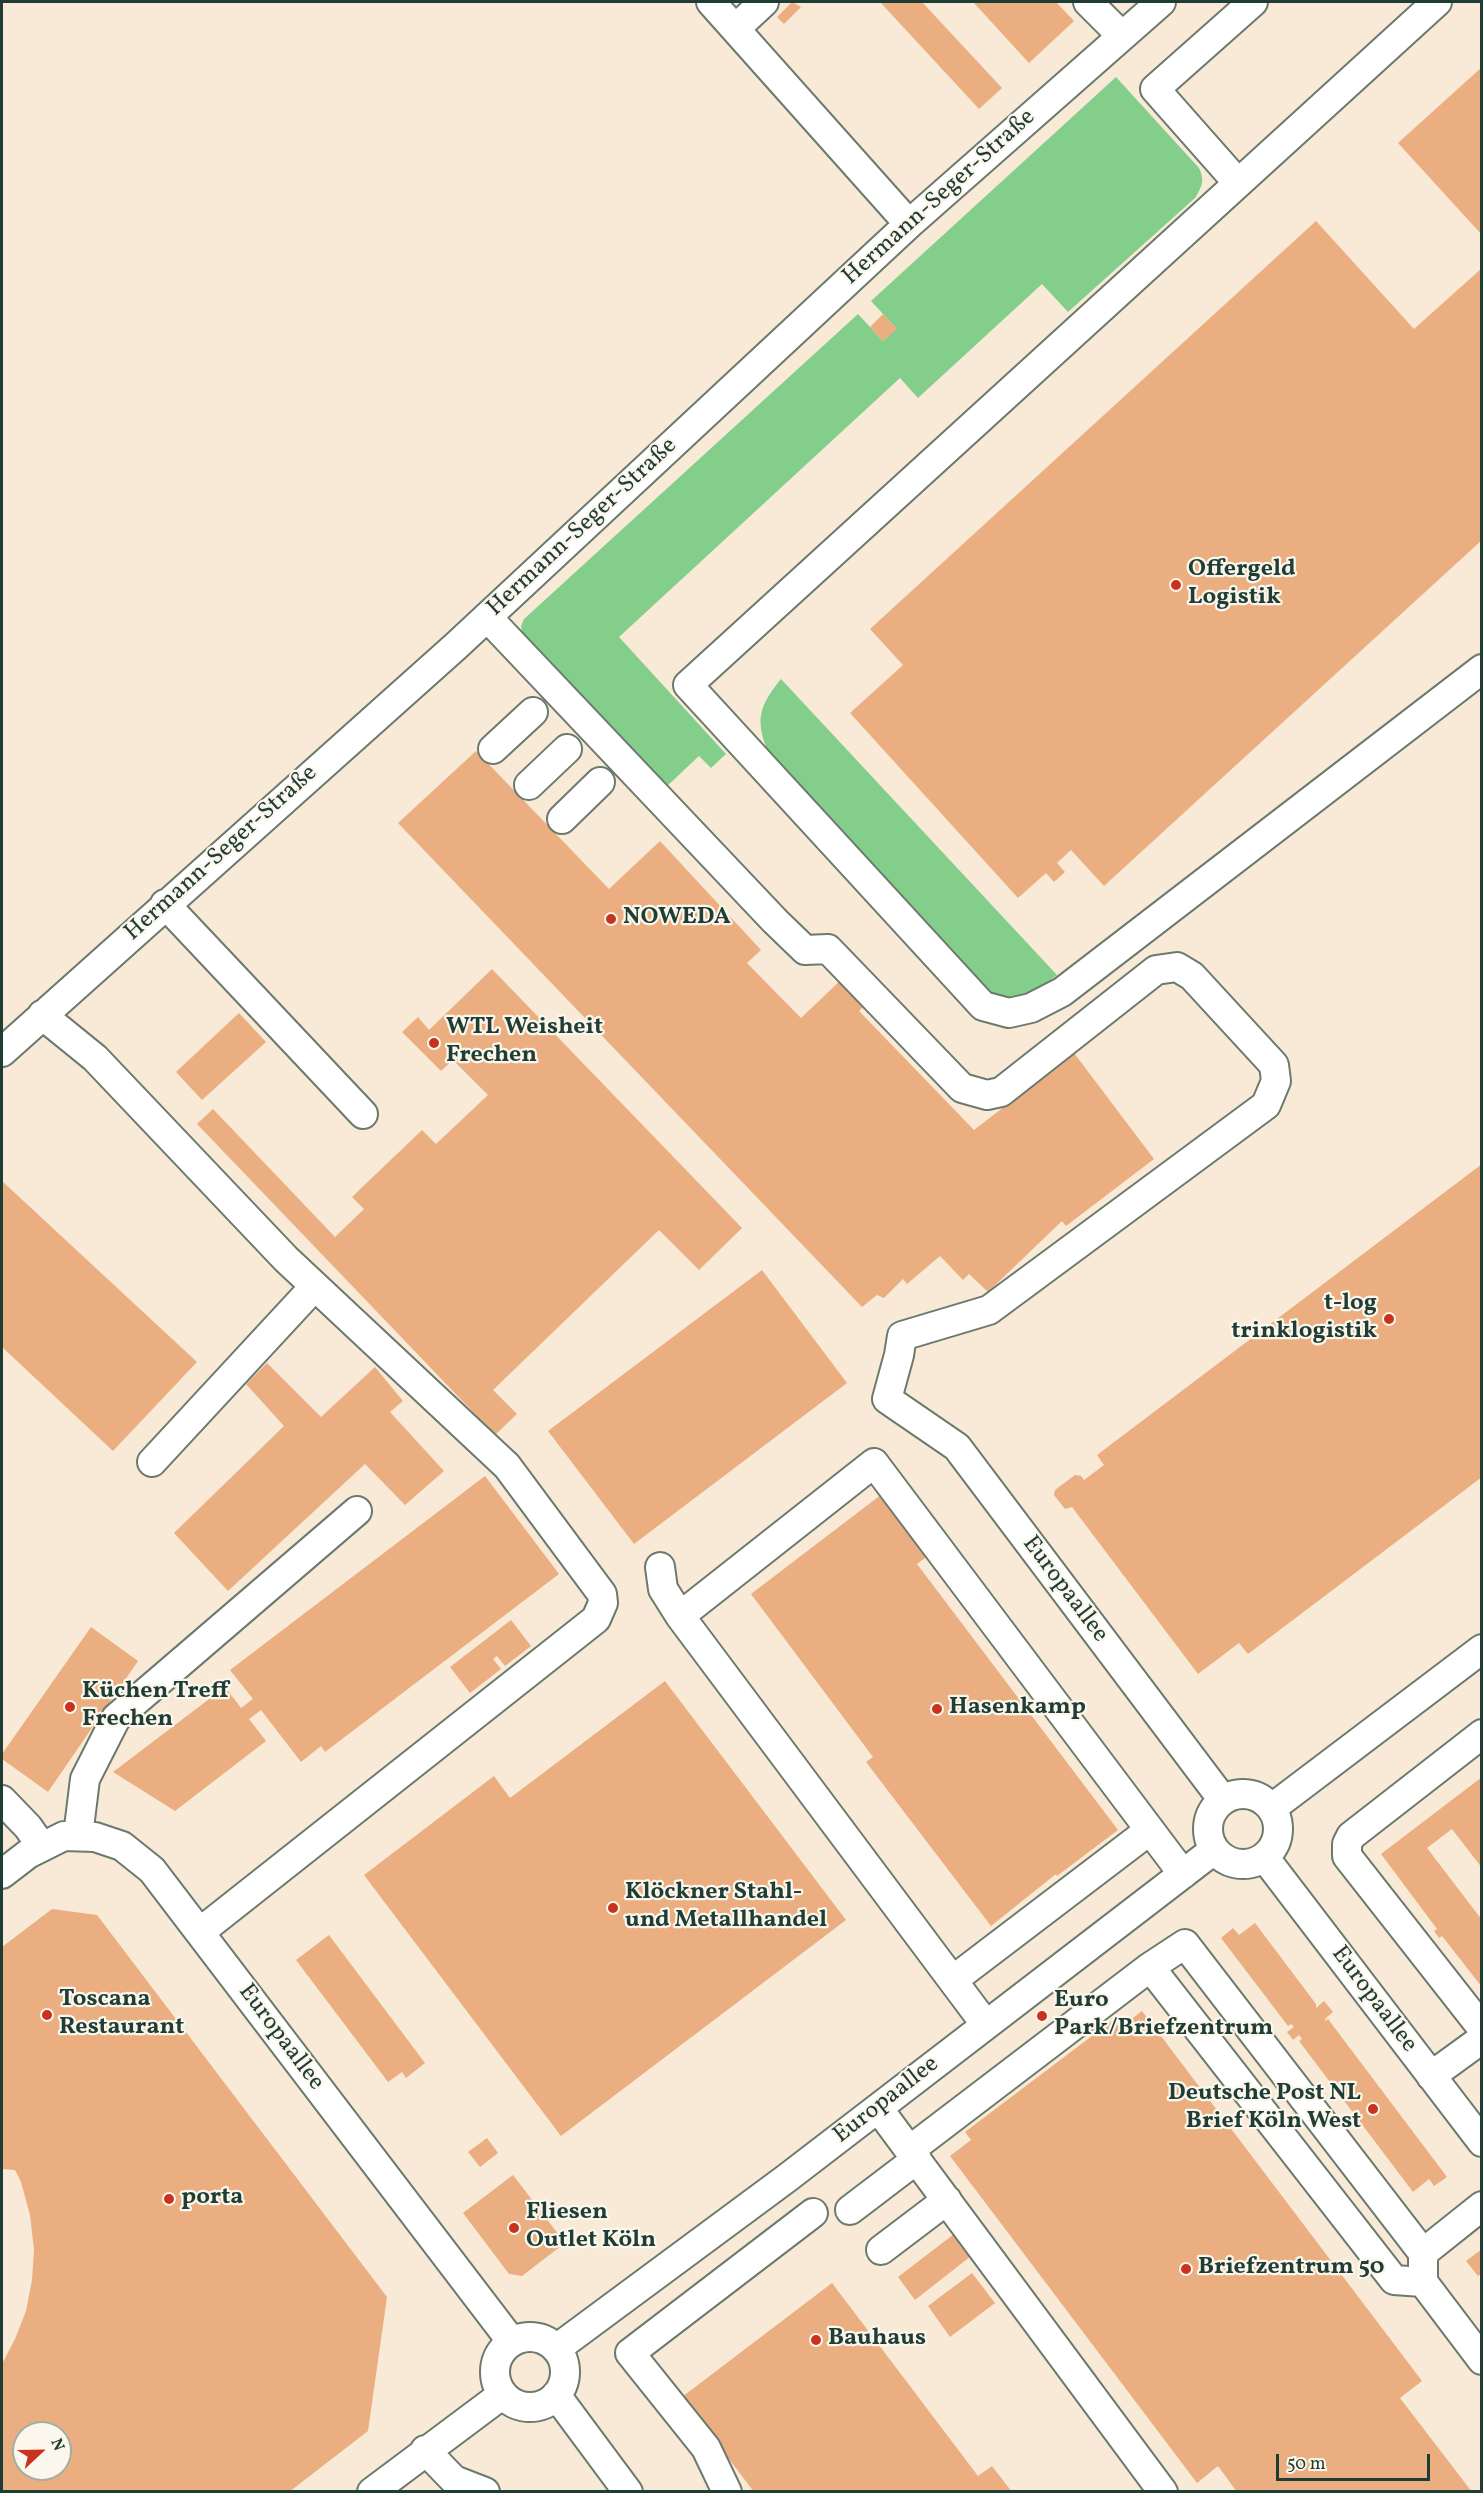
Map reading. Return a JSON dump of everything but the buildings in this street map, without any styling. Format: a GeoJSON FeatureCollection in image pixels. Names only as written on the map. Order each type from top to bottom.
{"type":"FeatureCollection","features":[{"type":"Feature","properties":{"kind":"street"},"geometry":{"type":"LineString","coordinates":[[711,2],[909,224]]}},
{"type":"Feature","properties":{"kind":"street"},"geometry":{"type":"LineString","coordinates":[[735,29],[764,2]]}},
{"type":"Feature","properties":{"kind":"street"},"geometry":{"type":"LineString","coordinates":[[1088,2],[1122,36]]}},
{"type":"Feature","properties":{"kind":"street","name":"Hermann-Seger-Straße"},"geometry":{"type":"LineString","coordinates":[[2,1052],[487,617],[909,224],[1161,2]]}},
{"type":"Feature","properties":{"kind":"street"},"geometry":{"type":"LineString","coordinates":[[1238,183],[1155,89],[1253,2]]}},
{"type":"Feature","properties":{"kind":"street"},"geometry":{"type":"LineString","coordinates":[[1437,2],[688,684],[983,1006],[1009,1013],[1031,1008],[1062,992],[1482,669]]}},
{"type":"Feature","properties":{"kind":"street","name":"Europaallee"},"geometry":{"type":"LineString","coordinates":[[487,617],[805,950],[828,949],[962,1088],[987,1095],[1001,1092],[1156,970],[1177,967],[1192,976],[1274,1065],[1276,1081],[1266,1105],[989,1310],[902,1336],[887,1399],[957,1447],[1223,1800]]}},
{"type":"Feature","properties":{"kind":"street"},"geometry":{"type":"LineString","coordinates":[[493,748],[533,712]]}},
{"type":"Feature","properties":{"kind":"street"},"geometry":{"type":"LineString","coordinates":[[529,785],[567,749]]}},
{"type":"Feature","properties":{"kind":"street"},"geometry":{"type":"LineString","coordinates":[[562,819],[600,782]]}},
{"type":"Feature","properties":{"kind":"street"},"geometry":{"type":"LineString","coordinates":[[165,904],[363,1114]]}},
{"type":"Feature","properties":{"kind":"street"},"geometry":{"type":"LineString","coordinates":[[42,1015],[95,1058],[246,1218],[507,1466],[598,1586],[603,1603],[596,1619],[200,1932]]}},
{"type":"Feature","properties":{"kind":"street"},"geometry":{"type":"LineString","coordinates":[[152,1462],[315,1286]]}},
{"type":"Feature","properties":{"kind":"street"},"geometry":{"type":"LineString","coordinates":[[680,1616],[874,1463],[1183,1874]]}},
{"type":"Feature","properties":{"kind":"street"},"geometry":{"type":"LineString","coordinates":[[78,1836],[86,1779],[116,1718],[357,1511]]}},
{"type":"Feature","properties":{"kind":"street"},"geometry":{"type":"LineString","coordinates":[[660,1567],[663,1589],[680,1616],[986,2025]]}},
{"type":"Feature","properties":{"kind":"street"},"geometry":{"type":"LineString","coordinates":[[1272,1808],[1482,1649]]}},
{"type":"Feature","properties":{"kind":"street"},"geometry":{"type":"LineString","coordinates":[[1482,1734],[1351,1836],[1347,1844],[1347,1856],[1482,2028]]}},
{"type":"Feature","properties":{"kind":"street"},"geometry":{"type":"LineString","coordinates":[[1238,1794],[1250,1794],[1263,1799],[1272,1808],[1278,1820],[1279,1833],[1274,1848],[1265,1857],[1252,1864],[1239,1865],[1223,1859],[1214,1850],[1209,1838],[1208,1826],[1214,1808],[1223,1800],[1238,1794]]}},
{"type":"Feature","properties":{"kind":"street"},"geometry":{"type":"LineString","coordinates":[[2,1800],[28,1827],[42,1847]]}},
{"type":"Feature","properties":{"kind":"street"},"geometry":{"type":"LineString","coordinates":[[953,1980],[1150,1830]]}},
{"type":"Feature","properties":{"kind":"street","name":"Europaallee"},"geometry":{"type":"LineString","coordinates":[[2,1874],[42,1847],[64,1836],[95,1837],[122,1846],[152,1870],[512,2342]]}},
{"type":"Feature","properties":{"kind":"street","name":"Europaallee"},"geometry":{"type":"LineString","coordinates":[[556,2349],[878,2108],[1214,1850]]}},
{"type":"Feature","properties":{"kind":"street","name":"Europaallee"},"geometry":{"type":"LineString","coordinates":[[1265,1857],[1482,2142]]}},
{"type":"Feature","properties":{"kind":"street"},"geometry":{"type":"LineString","coordinates":[[850,2210],[913,2155],[1150,1967],[1185,1944],[1423,2253],[1423,2282],[1482,2360]]}},
{"type":"Feature","properties":{"kind":"street"},"geometry":{"type":"LineString","coordinates":[[1150,1967],[1394,2280],[1423,2282]]}},
{"type":"Feature","properties":{"kind":"street"},"geometry":{"type":"LineString","coordinates":[[1431,2076],[1482,2039]]}},
{"type":"Feature","properties":{"kind":"street"},"geometry":{"type":"LineString","coordinates":[[878,2108],[1163,2492]]}},
{"type":"Feature","properties":{"kind":"street"},"geometry":{"type":"LineString","coordinates":[[881,2250],[947,2200]]}},
{"type":"Feature","properties":{"kind":"street"},"geometry":{"type":"LineString","coordinates":[[1423,2253],[1482,2206]]}},
{"type":"Feature","properties":{"kind":"street"},"geometry":{"type":"LineString","coordinates":[[727,2492],[706,2448],[630,2353],[813,2213]]}},
{"type":"Feature","properties":{"kind":"street"},"geometry":{"type":"LineString","coordinates":[[523,2337],[535,2337],[547,2341],[556,2349],[563,2360],[565,2372],[563,2385],[547,2403],[535,2407],[523,2406],[512,2402],[503,2394],[495,2376],[496,2366],[504,2348],[523,2337]]}},
{"type":"Feature","properties":{"kind":"street"},"geometry":{"type":"LineString","coordinates":[[372,2492],[425,2450],[503,2394]]}},
{"type":"Feature","properties":{"kind":"street"},"geometry":{"type":"LineString","coordinates":[[556,2395],[628,2492]]}},
{"type":"Feature","properties":{"kind":"street"},"geometry":{"type":"LineString","coordinates":[[425,2450],[454,2480],[486,2492]]}},
{"type":"Feature","properties":{"kind":"green space"},"geometry":{"type":"Polygon","coordinates":[[[1116,77],[1199,168],[1202,183],[1195,198],[1068,312],[1042,284],[918,398],[900,378],[619,637],[726,754],[711,768],[699,756],[665,788],[522,634],[521,626],[524,619],[858,314],[883,341],[896,328],[871,301],[1116,77]]]}},
{"type":"Feature","properties":{"kind":"green space"},"geometry":{"type":"Polygon","coordinates":[[[781,679],[1057,975],[1027,994],[993,997],[769,754],[762,732],[761,715],[767,698],[781,679]]]}},
{"type":"Feature","properties":{"kind":"place","name":"Offergeld Logistik"},"geometry":{"type":"Point","coordinates":[1176,585]}},
{"type":"Feature","properties":{"kind":"place","name":"NOWEDA"},"geometry":{"type":"Point","coordinates":[611,919]}},
{"type":"Feature","properties":{"kind":"place","name":"WTL Weisheit Frechen"},"geometry":{"type":"Point","coordinates":[434,1043]}},
{"type":"Feature","properties":{"kind":"place","name":"t-log trinklogistik"},"geometry":{"type":"Point","coordinates":[1389,1319]}},
{"type":"Feature","properties":{"kind":"place","name":"Küchen Treff Frechen"},"geometry":{"type":"Point","coordinates":[70,1707]}},
{"type":"Feature","properties":{"kind":"place","name":"Hasenkamp"},"geometry":{"type":"Point","coordinates":[937,1709]}},
{"type":"Feature","properties":{"kind":"place","name":"Klöckner Stahl- und Metallhandel"},"geometry":{"type":"Point","coordinates":[613,1908]}},
{"type":"Feature","properties":{"kind":"place","name":"Toscana Restaurant"},"geometry":{"type":"Point","coordinates":[47,2015]}},
{"type":"Feature","properties":{"kind":"place","name":"Euro Park/Briefzentrum"},"geometry":{"type":"Point","coordinates":[1042,2016]}},
{"type":"Feature","properties":{"kind":"place","name":"Deutsche Post NL Brief Köln West"},"geometry":{"type":"Point","coordinates":[1373,2109]}},
{"type":"Feature","properties":{"kind":"place","name":"porta"},"geometry":{"type":"Point","coordinates":[169,2199]}},
{"type":"Feature","properties":{"kind":"place","name":"Fliesen Outlet Köln"},"geometry":{"type":"Point","coordinates":[514,2228]}},
{"type":"Feature","properties":{"kind":"place","name":"Briefzentrum 50"},"geometry":{"type":"Point","coordinates":[1186,2269]}},
{"type":"Feature","properties":{"kind":"place","name":"Bauhaus"},"geometry":{"type":"Point","coordinates":[816,2340]}}]}
